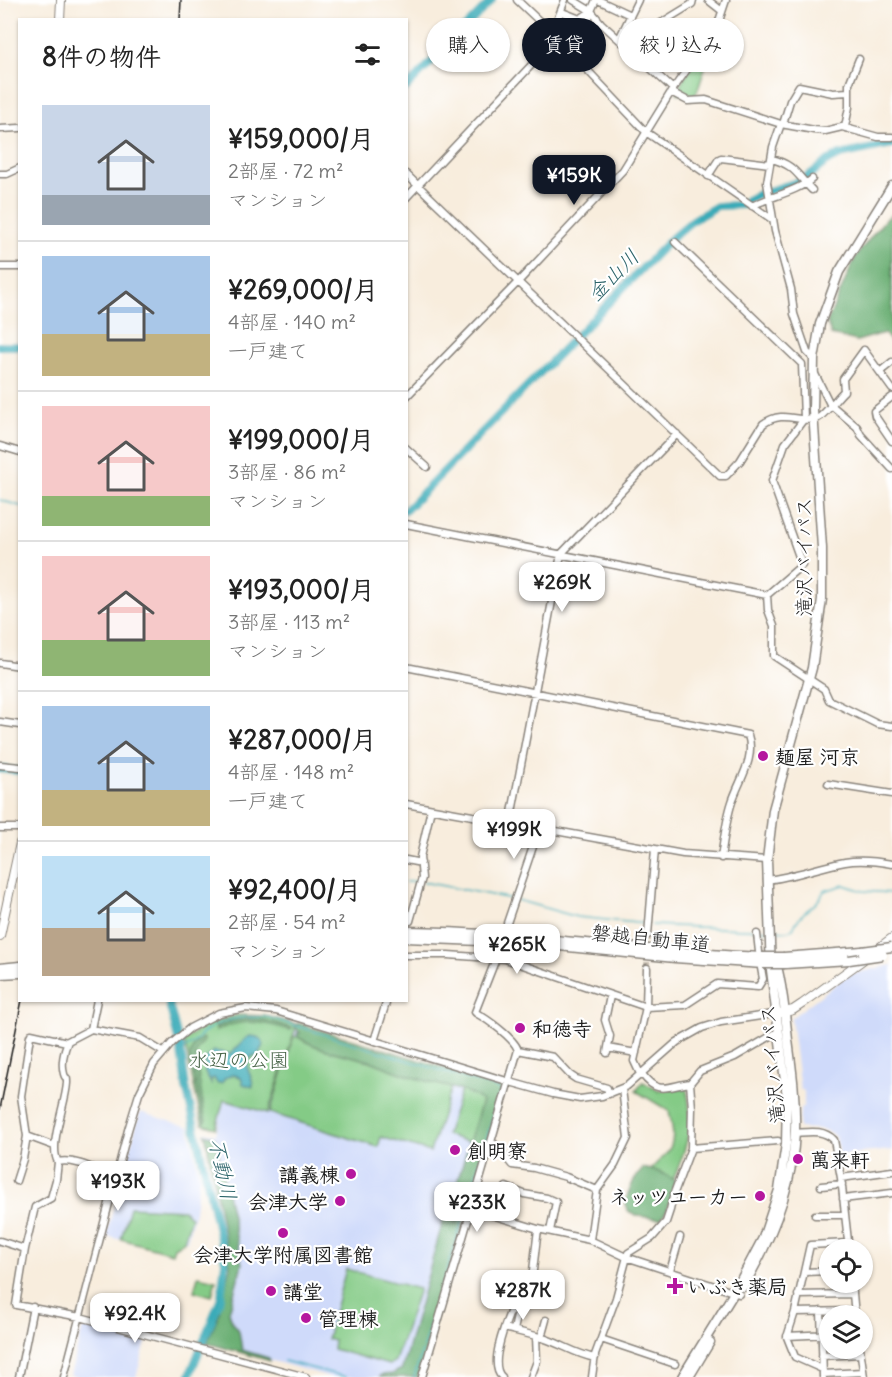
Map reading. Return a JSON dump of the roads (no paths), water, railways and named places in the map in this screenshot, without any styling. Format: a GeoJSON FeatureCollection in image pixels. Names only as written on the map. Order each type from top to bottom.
{"type":"FeatureCollection","features":[{"type":"Feature","properties":{"kind":"highway","name":"滝沢バイパス"},"geometry":{"type":"LineString","coordinates":[[688,1377],[737,1293],[763,1238],[779,1190],[785,1153],[787,1097],[778,967],[771,940],[767,860],[773,810],[818,636],[823,577],[813,419],[814,359],[821,318],[839,272],[892,186]]}},
{"type":"Feature","properties":{"kind":"highway","name":"磐越自動車道"},"geometry":{"type":"LineString","coordinates":[[408,931],[498,934],[761,960]]}},
{"type":"Feature","properties":{"kind":"highway","name":"磐越自動車道"},"geometry":{"type":"LineString","coordinates":[[408,938],[530,943],[687,959],[849,960],[888,954]]}},
{"type":"Feature","properties":{"kind":"highway","name":"磐越自動車道"},"geometry":{"type":"LineString","coordinates":[[784,960],[892,947]]}},
{"type":"Feature","properties":{"kind":"highway"},"geometry":{"type":"LineString","coordinates":[[0,968],[18,966]]}},
{"type":"Feature","properties":{"kind":"highway"},"geometry":{"type":"LineString","coordinates":[[0,974],[18,973]]}},
{"type":"Feature","properties":{"kind":"highway","name":"滝沢バイパス"},"geometry":{"type":"LineString","coordinates":[[682,1377],[763,1252],[787,1185],[795,1133],[795,1092],[781,1013]]}},
{"type":"Feature","properties":{"kind":"main road"},"geometry":{"type":"LineString","coordinates":[[60,18],[61,0]]}},
{"type":"Feature","properties":{"kind":"main road"},"geometry":{"type":"LineString","coordinates":[[0,936],[18,852]]}},
{"type":"Feature","properties":{"kind":"main road"},"geometry":{"type":"LineString","coordinates":[[781,1013],[802,1004],[892,938]]}},
{"type":"Feature","properties":{"kind":"street"},"geometry":{"type":"LineString","coordinates":[[517,0],[536,18]]}},
{"type":"Feature","properties":{"kind":"street"},"geometry":{"type":"LineString","coordinates":[[560,18],[565,0]]}},
{"type":"Feature","properties":{"kind":"street"},"geometry":{"type":"LineString","coordinates":[[573,0],[591,11],[618,38]]}},
{"type":"Feature","properties":{"kind":"street"},"geometry":{"type":"LineString","coordinates":[[562,12],[584,19],[597,0],[630,15]]}},
{"type":"Feature","properties":{"kind":"street"},"geometry":{"type":"LineString","coordinates":[[629,18],[638,0]]}},
{"type":"Feature","properties":{"kind":"street"},"geometry":{"type":"LineString","coordinates":[[669,18],[692,4],[693,0]]}},
{"type":"Feature","properties":{"kind":"street"},"geometry":{"type":"LineString","coordinates":[[708,0],[722,11]]}},
{"type":"Feature","properties":{"kind":"street"},"geometry":{"type":"LineString","coordinates":[[408,395],[623,170],[672,91],[718,24],[726,0]]}},
{"type":"Feature","properties":{"kind":"street"},"geometry":{"type":"LineString","coordinates":[[589,18],[591,11]]}},
{"type":"Feature","properties":{"kind":"street"},"geometry":{"type":"LineString","coordinates":[[845,127],[849,107],[850,78],[859,59]]}},
{"type":"Feature","properties":{"kind":"street"},"geometry":{"type":"LineString","coordinates":[[408,196],[522,71]]}},
{"type":"Feature","properties":{"kind":"street"},"geometry":{"type":"LineString","coordinates":[[589,72],[646,132],[773,220]]}},
{"type":"Feature","properties":{"kind":"street"},"geometry":{"type":"LineString","coordinates":[[653,72],[672,91],[688,101],[706,100],[782,124],[822,131],[845,127],[878,137],[892,137]]}},
{"type":"Feature","properties":{"kind":"street"},"geometry":{"type":"LineString","coordinates":[[814,359],[807,352],[794,314],[767,182],[775,139],[790,101],[799,86],[833,93],[848,92]]}},
{"type":"Feature","properties":{"kind":"street"},"geometry":{"type":"LineString","coordinates":[[0,129],[18,128]]}},
{"type":"Feature","properties":{"kind":"street"},"geometry":{"type":"LineString","coordinates":[[708,176],[721,158],[778,161],[796,171],[812,190]]}},
{"type":"Feature","properties":{"kind":"street"},"geometry":{"type":"LineString","coordinates":[[0,174],[7,174],[18,169]]}},
{"type":"Feature","properties":{"kind":"street"},"geometry":{"type":"LineString","coordinates":[[408,176],[720,476],[723,477],[740,461],[767,421],[784,416],[813,419],[825,414],[830,404],[844,391],[843,379],[864,350],[892,389]]}},
{"type":"Feature","properties":{"kind":"street"},"geometry":{"type":"LineString","coordinates":[[752,206],[806,184],[812,179]]}},
{"type":"Feature","properties":{"kind":"street"},"geometry":{"type":"LineString","coordinates":[[675,242],[802,364],[804,419],[785,444],[772,481],[802,565],[767,595]]}},
{"type":"Feature","properties":{"kind":"street"},"geometry":{"type":"LineString","coordinates":[[0,267],[18,267]]}},
{"type":"Feature","properties":{"kind":"street"},"geometry":{"type":"LineString","coordinates":[[881,371],[892,362]]}},
{"type":"Feature","properties":{"kind":"street"},"geometry":{"type":"LineString","coordinates":[[813,371],[830,404],[857,427],[861,435],[892,469]]}},
{"type":"Feature","properties":{"kind":"street"},"geometry":{"type":"LineString","coordinates":[[892,398],[874,411],[878,422],[892,441]]}},
{"type":"Feature","properties":{"kind":"street"},"geometry":{"type":"LineString","coordinates":[[510,824],[561,554],[677,434]]}},
{"type":"Feature","properties":{"kind":"street"},"geometry":{"type":"LineString","coordinates":[[0,446],[18,451]]}},
{"type":"Feature","properties":{"kind":"street"},"geometry":{"type":"LineString","coordinates":[[408,450],[427,467]]}},
{"type":"Feature","properties":{"kind":"street"},"geometry":{"type":"LineString","coordinates":[[408,524],[767,595]]}},
{"type":"Feature","properties":{"kind":"street"},"geometry":{"type":"LineString","coordinates":[[767,595],[768,610],[774,626],[774,656],[824,689],[829,700],[877,724],[892,726]]}},
{"type":"Feature","properties":{"kind":"street"},"geometry":{"type":"LineString","coordinates":[[0,663],[18,666]]}},
{"type":"Feature","properties":{"kind":"street"},"geometry":{"type":"LineString","coordinates":[[408,667],[748,735],[749,757],[746,770],[732,801],[721,858]]}},
{"type":"Feature","properties":{"kind":"street"},"geometry":{"type":"LineString","coordinates":[[0,722],[18,725]]}},
{"type":"Feature","properties":{"kind":"street"},"geometry":{"type":"LineString","coordinates":[[0,765],[18,767]]}},
{"type":"Feature","properties":{"kind":"street"},"geometry":{"type":"LineString","coordinates":[[828,784],[892,794]]}},
{"type":"Feature","properties":{"kind":"street"},"geometry":{"type":"LineString","coordinates":[[408,804],[655,849],[721,858],[767,860]]}},
{"type":"Feature","properties":{"kind":"street"},"geometry":{"type":"LineString","coordinates":[[410,921],[420,886],[420,863],[431,809]]}},
{"type":"Feature","properties":{"kind":"street"},"geometry":{"type":"LineString","coordinates":[[0,828],[18,828]]}},
{"type":"Feature","properties":{"kind":"street"},"geometry":{"type":"LineString","coordinates":[[507,923],[539,829]]}},
{"type":"Feature","properties":{"kind":"street"},"geometry":{"type":"LineString","coordinates":[[648,935],[655,849]]}},
{"type":"Feature","properties":{"kind":"street"},"geometry":{"type":"LineString","coordinates":[[408,860],[420,863]]}},
{"type":"Feature","properties":{"kind":"street"},"geometry":{"type":"LineString","coordinates":[[767,880],[787,878],[845,862],[868,860],[892,864]]}},
{"type":"Feature","properties":{"kind":"street"},"geometry":{"type":"LineString","coordinates":[[408,955],[498,954],[506,959],[646,1007],[685,1005],[717,984],[758,987],[763,979],[757,934]]}},
{"type":"Feature","properties":{"kind":"street"},"geometry":{"type":"LineString","coordinates":[[422,1377],[518,1050],[507,1035],[499,1031],[491,1021],[475,1012],[498,954]]}},
{"type":"Feature","properties":{"kind":"street"},"geometry":{"type":"LineString","coordinates":[[647,968],[646,1007],[635,1066],[649,1083],[661,1089],[690,1083],[700,1071],[735,1057],[776,1033]]}},
{"type":"Feature","properties":{"kind":"street"},"geometry":{"type":"LineString","coordinates":[[610,996],[605,1020],[610,1036],[608,1050],[636,1053]]}},
{"type":"Feature","properties":{"kind":"street"},"geometry":{"type":"LineString","coordinates":[[91,1029],[97,1002]]}},
{"type":"Feature","properties":{"kind":"street"},"geometry":{"type":"LineString","coordinates":[[374,1041],[386,1002]]}},
{"type":"Feature","properties":{"kind":"street"},"geometry":{"type":"LineString","coordinates":[[64,1377],[117,1168],[139,1094],[154,1064],[172,1042],[219,1013],[252,1008],[276,1011],[510,1082],[575,1099],[593,1098],[622,1089],[677,1042],[695,1031],[715,1023],[781,1013]]}},
{"type":"Feature","properties":{"kind":"street"},"geometry":{"type":"LineString","coordinates":[[163,1052],[140,1038],[91,1029],[67,1042],[63,1055],[63,1071],[67,1081],[53,1152],[57,1162],[56,1180],[51,1198],[35,1206],[16,1305],[80,1317],[195,1347],[271,1372],[306,1377]]}},
{"type":"Feature","properties":{"kind":"street"},"geometry":{"type":"LineString","coordinates":[[16,1181],[27,1136],[21,1096],[30,1036],[67,1042]]}},
{"type":"Feature","properties":{"kind":"street"},"geometry":{"type":"LineString","coordinates":[[518,1050],[553,1057],[576,1079],[607,1088],[609,1094]]}},
{"type":"Feature","properties":{"kind":"street"},"geometry":{"type":"LineString","coordinates":[[592,1377],[595,1358],[616,1298],[626,1257],[629,1251],[651,1238],[666,1222],[691,1148],[690,1083]]}},
{"type":"Feature","properties":{"kind":"street"},"geometry":{"type":"LineString","coordinates":[[590,1240],[597,1190],[615,1165],[628,1138],[622,1089]]}},
{"type":"Feature","properties":{"kind":"street"},"geometry":{"type":"LineString","coordinates":[[795,1133],[820,1132],[834,1140],[848,1239]]}},
{"type":"Feature","properties":{"kind":"street"},"geometry":{"type":"LineString","coordinates":[[27,1136],[54,1146]]}},
{"type":"Feature","properties":{"kind":"street"},"geometry":{"type":"LineString","coordinates":[[691,1148],[778,1141]]}},
{"type":"Feature","properties":{"kind":"street"},"geometry":{"type":"LineString","coordinates":[[491,1143],[495,1144],[512,1165],[534,1168],[566,1177],[597,1190]]}},
{"type":"Feature","properties":{"kind":"street"},"geometry":{"type":"LineString","coordinates":[[57,1162],[66,1161],[84,1165],[104,1173],[117,1168]]}},
{"type":"Feature","properties":{"kind":"street"},"geometry":{"type":"LineString","coordinates":[[821,1186],[892,1171]]}},
{"type":"Feature","properties":{"kind":"street"},"geometry":{"type":"LineString","coordinates":[[506,1186],[524,1194],[556,1202],[550,1231]]}},
{"type":"Feature","properties":{"kind":"street"},"geometry":{"type":"LineString","coordinates":[[843,1199],[892,1193]]}},
{"type":"Feature","properties":{"kind":"street"},"geometry":{"type":"LineString","coordinates":[[472,1209],[538,1229],[590,1240],[626,1257],[737,1293]]}},
{"type":"Feature","properties":{"kind":"street"},"geometry":{"type":"LineString","coordinates":[[815,1215],[845,1215]]}},
{"type":"Feature","properties":{"kind":"street"},"geometry":{"type":"LineString","coordinates":[[528,1304],[538,1229]]}},
{"type":"Feature","properties":{"kind":"street"},"geometry":{"type":"LineString","coordinates":[[670,1271],[680,1237]]}},
{"type":"Feature","properties":{"kind":"street"},"geometry":{"type":"LineString","coordinates":[[0,1241],[25,1249]]}},
{"type":"Feature","properties":{"kind":"street"},"geometry":{"type":"LineString","coordinates":[[819,1245],[810,1245],[795,1312],[787,1336],[795,1357],[822,1373],[863,1374],[861,1359]]}},
{"type":"Feature","properties":{"kind":"street"},"geometry":{"type":"LineString","coordinates":[[804,1272],[819,1271]]}},
{"type":"Feature","properties":{"kind":"street"},"geometry":{"type":"LineString","coordinates":[[798,1295],[853,1293],[854,1305]]}},
{"type":"Feature","properties":{"kind":"street"},"geometry":{"type":"LineString","coordinates":[[19,1377],[33,1307]]}},
{"type":"Feature","properties":{"kind":"street"},"geometry":{"type":"LineString","coordinates":[[502,1377],[497,1367],[500,1340],[512,1307]]}},
{"type":"Feature","properties":{"kind":"street"},"geometry":{"type":"LineString","coordinates":[[795,1312],[819,1311]]}},
{"type":"Feature","properties":{"kind":"street"},"geometry":{"type":"LineString","coordinates":[[514,1330],[518,1312]]}},
{"type":"Feature","properties":{"kind":"street"},"geometry":{"type":"LineString","coordinates":[[531,1377],[537,1361],[538,1337],[546,1320]]}},
{"type":"Feature","properties":{"kind":"street"},"geometry":{"type":"LineString","coordinates":[[504,1328],[555,1341],[576,1353],[595,1358]]}},
{"type":"Feature","properties":{"kind":"street"},"geometry":{"type":"LineString","coordinates":[[787,1336],[819,1334]]}},
{"type":"Feature","properties":{"kind":"street"},"geometry":{"type":"LineString","coordinates":[[601,1340],[675,1364]]}},
{"type":"Feature","properties":{"kind":"water"},"geometry":{"type":"Polygon","coordinates":[[[250,1036],[262,1040],[263,1045],[258,1055],[251,1057],[248,1066],[253,1087],[243,1084],[241,1078],[234,1074],[225,1078],[222,1083],[217,1083],[214,1078],[211,1079],[211,1083],[205,1073],[205,1059],[214,1051],[231,1054],[250,1036]]]}},
{"type":"Feature","properties":{"kind":"waterway"},"geometry":{"type":"LineString","coordinates":[[408,86],[492,0]]}},
{"type":"Feature","properties":{"kind":"waterway","name":"金山川"},"geometry":{"type":"LineString","coordinates":[[408,508],[673,237],[693,220],[717,206],[744,205],[747,200],[756,195],[794,183],[840,155],[892,144]]}},
{"type":"Feature","properties":{"kind":"waterway"},"geometry":{"type":"LineString","coordinates":[[0,346],[18,346]]}},
{"type":"Feature","properties":{"kind":"waterway"},"geometry":{"type":"LineString","coordinates":[[0,500],[18,505]]}},
{"type":"Feature","properties":{"kind":"waterway"},"geometry":{"type":"LineString","coordinates":[[0,769],[18,771]]}},
{"type":"Feature","properties":{"kind":"waterway"},"geometry":{"type":"LineString","coordinates":[[408,882],[418,881]]}},
{"type":"Feature","properties":{"kind":"waterway"},"geometry":{"type":"LineString","coordinates":[[423,882],[512,899]]}},
{"type":"Feature","properties":{"kind":"waterway"},"geometry":{"type":"LineString","coordinates":[[772,930],[793,929],[800,917],[820,898],[824,891],[844,885],[863,891],[892,893]]}},
{"type":"Feature","properties":{"kind":"waterway"},"geometry":{"type":"LineString","coordinates":[[517,900],[577,917],[647,924]]}},
{"type":"Feature","properties":{"kind":"waterway"},"geometry":{"type":"LineString","coordinates":[[652,925],[767,930]]}},
{"type":"Feature","properties":{"kind":"waterway","name":"不動川"},"geometry":{"type":"LineString","coordinates":[[169,1002],[181,1051],[186,1087],[225,1262],[221,1297],[189,1377]]}},
{"type":"Feature","properties":{"kind":"waterway"},"geometry":{"type":"LineString","coordinates":[[180,1049],[190,1045],[210,1028],[226,1021],[268,1017],[497,1088],[500,1092],[414,1377]]}},
{"type":"Feature","properties":{"kind":"waterway"},"geometry":{"type":"LineString","coordinates":[[284,1361],[346,1377]]}},
{"type":"Feature","properties":{"kind":"tunnel"},"geometry":{"type":"LineString","coordinates":[[499,951],[507,923]]}},
{"type":"Feature","properties":{"kind":"tunnel"},"geometry":{"type":"LineString","coordinates":[[647,968],[648,935]]}},
{"type":"Feature","properties":{"kind":"railway"},"geometry":{"type":"LineString","coordinates":[[180,18],[181,0]]}},
{"type":"Feature","properties":{"kind":"railway"},"geometry":{"type":"LineString","coordinates":[[0,1109],[22,1002]]}},
{"type":"Feature","properties":{"kind":"place","name":"麺屋 河京"},"geometry":{"type":"Point","coordinates":[763,756]}},
{"type":"Feature","properties":{"kind":"place","name":"和徳寺"},"geometry":{"type":"Point","coordinates":[520,1028]}},
{"type":"Feature","properties":{"kind":"place","name":"創明寮"},"geometry":{"type":"Point","coordinates":[455,1150]}},
{"type":"Feature","properties":{"kind":"place","name":"萬来軒"},"geometry":{"type":"Point","coordinates":[798,1159]}},
{"type":"Feature","properties":{"kind":"place","name":"講義棟"},"geometry":{"type":"Point","coordinates":[351,1174]}},
{"type":"Feature","properties":{"kind":"place","name":"ネッツユーカー"},"geometry":{"type":"Point","coordinates":[760,1196]}},
{"type":"Feature","properties":{"kind":"place","name":"会津大学"},"geometry":{"type":"Point","coordinates":[340,1201]}},
{"type":"Feature","properties":{"kind":"place","name":"会津大学附属図書館"},"geometry":{"type":"Point","coordinates":[283,1233]}},
{"type":"Feature","properties":{"kind":"place","name":"いぶき薬局"},"geometry":{"type":"Point","coordinates":[675,1286]}},
{"type":"Feature","properties":{"kind":"place","name":"講堂"},"geometry":{"type":"Point","coordinates":[271,1291]}},
{"type":"Feature","properties":{"kind":"place","name":"管理棟"},"geometry":{"type":"Point","coordinates":[306,1318]}},
{"type":"Feature","properties":{"kind":"park label","name":"水辺の公園"},"geometry":{"type":"Point","coordinates":[239,1059]}}]}
